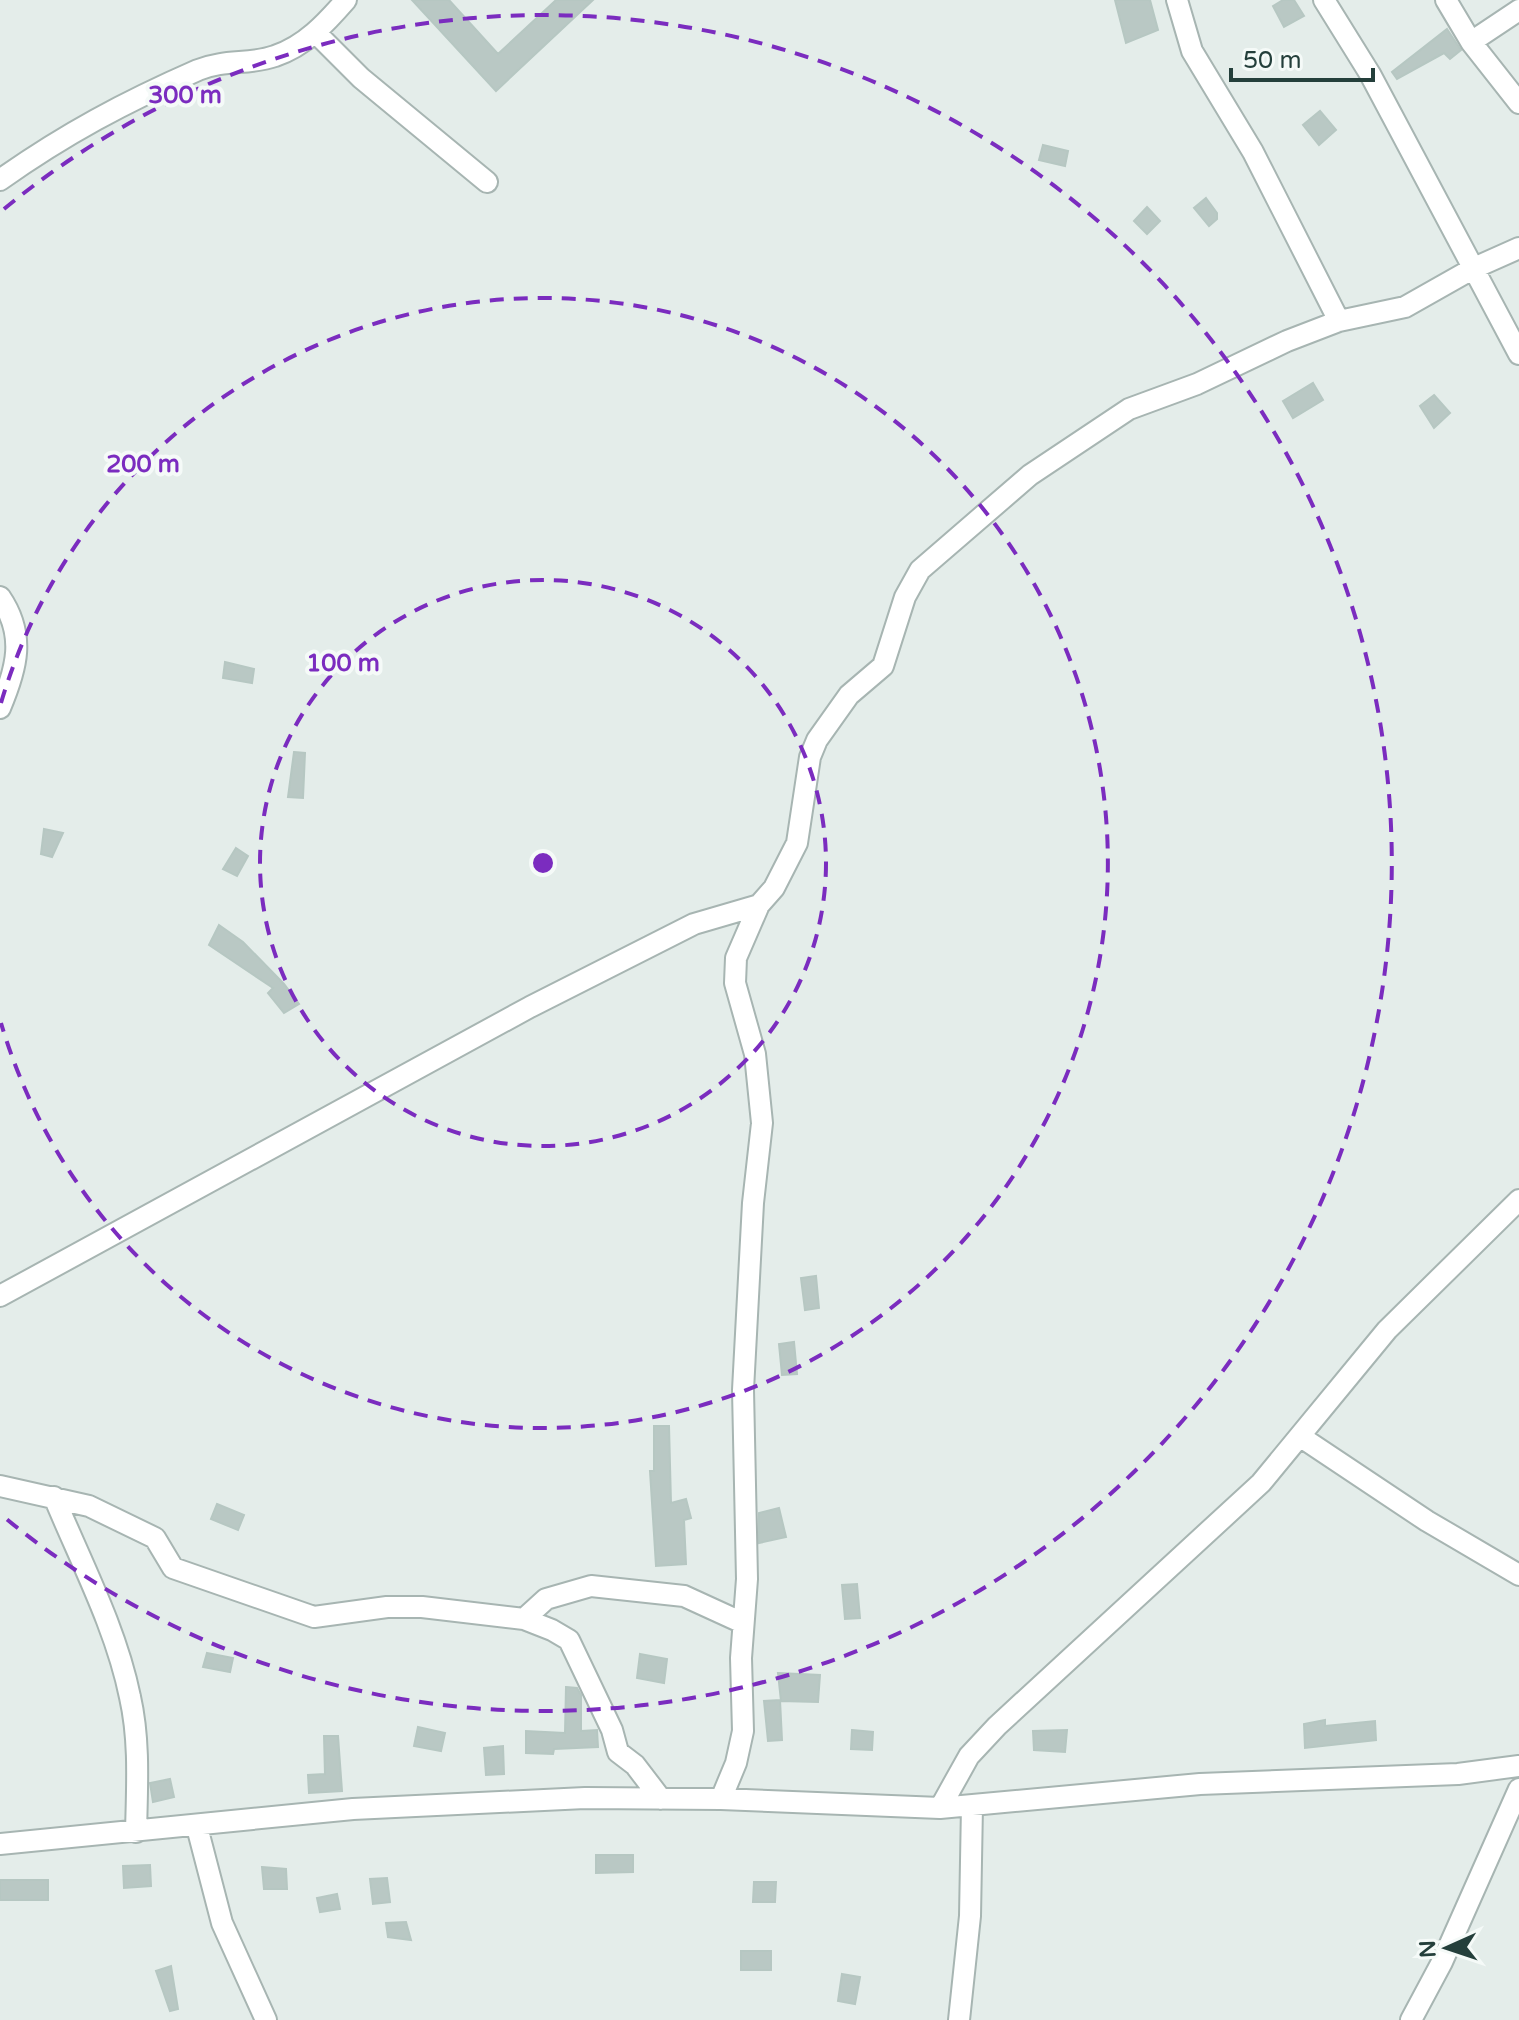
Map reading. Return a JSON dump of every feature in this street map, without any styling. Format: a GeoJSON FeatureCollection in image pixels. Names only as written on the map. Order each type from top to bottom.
{"type":"FeatureCollection","features":[{"type":"Feature","properties":{"kind":"street"},"geometry":{"type":"LineString","coordinates":[[0,180],[96,117],[201,69],[228,60],[274,57],[317,34],[346,0]]}},
{"type":"Feature","properties":{"kind":"street"},"geometry":{"type":"LineString","coordinates":[[1177,0],[1192,51],[1253,152],[1339,321]]}},
{"type":"Feature","properties":{"kind":"street"},"geometry":{"type":"LineString","coordinates":[[1324,0],[1370,74],[1519,354]]}},
{"type":"Feature","properties":{"kind":"street"},"geometry":{"type":"LineString","coordinates":[[1446,0],[1471,42],[1519,103]]}},
{"type":"Feature","properties":{"kind":"street"},"geometry":{"type":"LineString","coordinates":[[1471,42],[1519,10]]}},
{"type":"Feature","properties":{"kind":"street"},"geometry":{"type":"LineString","coordinates":[[317,34],[361,78],[487,182]]}},
{"type":"Feature","properties":{"kind":"street"},"geometry":{"type":"LineString","coordinates":[[721,1799],[736,1763],[743,1731],[743,1623],[747,1579],[743,1390],[753,1203],[762,1123],[755,1054],[735,983],[736,958],[759,905],[774,888],[797,843],[817,740],[849,695],[883,666],[905,597],[920,570],[1030,475],[1129,409],[1197,384],[1287,341],[1339,321],[1405,307],[1474,268],[1519,248]]}},
{"type":"Feature","properties":{"kind":"street"},"geometry":{"type":"LineString","coordinates":[[0,597],[14,618],[17,657],[0,708]]}},
{"type":"Feature","properties":{"kind":"street"},"geometry":{"type":"LineString","coordinates":[[0,1296],[530,1007],[694,924],[759,905]]}},
{"type":"Feature","properties":{"kind":"street"},"geometry":{"type":"LineString","coordinates":[[940,1808],[969,1756],[997,1726],[1261,1483],[1387,1330],[1519,1200]]}},
{"type":"Feature","properties":{"kind":"street"},"geometry":{"type":"LineString","coordinates":[[1301,1437],[1372,1487],[1519,1575]]}},
{"type":"Feature","properties":{"kind":"street"},"geometry":{"type":"LineString","coordinates":[[0,1486],[89,1506],[155,1538],[173,1568],[314,1617],[387,1607],[422,1607],[524,1619],[569,1640],[612,1730],[618,1752],[635,1765],[661,1799]]}},
{"type":"Feature","properties":{"kind":"street"},"geometry":{"type":"LineString","coordinates":[[54,1497],[119,1654],[131,1698],[136,1734],[136,1832]]}},
{"type":"Feature","properties":{"kind":"street"},"geometry":{"type":"LineString","coordinates":[[524,1619],[546,1599],[591,1586],[684,1596],[743,1623]]}},
{"type":"Feature","properties":{"kind":"street"},"geometry":{"type":"LineString","coordinates":[[0,1844],[197,1827],[353,1809],[585,1798],[721,1799],[940,1808],[1200,1784],[1458,1774],[1519,1766]]}},
{"type":"Feature","properties":{"kind":"street"},"geometry":{"type":"LineString","coordinates":[[1411,2020],[1442,1962],[1519,1789]]}},
{"type":"Feature","properties":{"kind":"street"},"geometry":{"type":"LineString","coordinates":[[959,2020],[970,1916],[972,1806]]}},
{"type":"Feature","properties":{"kind":"street"},"geometry":{"type":"LineString","coordinates":[[197,1827],[222,1923],[266,2020]]}},
{"type":"Feature","properties":{"kind":"building"},"geometry":{"type":"Polygon","coordinates":[[[412,0],[449,0],[498,54],[556,0],[593,0],[496,91],[412,0]]]}},
{"type":"Feature","properties":{"kind":"building"},"geometry":{"type":"Polygon","coordinates":[[[1115,0],[1150,0],[1158,30],[1126,43],[1115,0]]]}},
{"type":"Feature","properties":{"kind":"building"},"geometry":{"type":"Polygon","coordinates":[[[1283,0],[1294,0],[1304,16],[1284,27],[1273,6],[1283,0]]]}},
{"type":"Feature","properties":{"kind":"building"},"geometry":{"type":"Polygon","coordinates":[[[1447,29],[1461,50],[1450,59],[1444,53],[1397,79],[1392,72],[1447,29]]]}},
{"type":"Feature","properties":{"kind":"building"},"geometry":{"type":"Polygon","coordinates":[[[1320,111],[1336,130],[1319,145],[1303,125],[1320,111]]]}},
{"type":"Feature","properties":{"kind":"building"},"geometry":{"type":"Polygon","coordinates":[[[1043,145],[1068,151],[1065,166],[1039,160],[1043,145]]]}},
{"type":"Feature","properties":{"kind":"building"},"geometry":{"type":"Polygon","coordinates":[[[1206,198],[1217,213],[1217,219],[1209,226],[1194,208],[1206,198]]]}},
{"type":"Feature","properties":{"kind":"building"},"geometry":{"type":"Polygon","coordinates":[[[1147,207],[1160,221],[1147,234],[1134,221],[1147,207]]]}},
{"type":"Feature","properties":{"kind":"building"},"geometry":{"type":"Polygon","coordinates":[[[1313,383],[1323,400],[1293,418],[1283,401],[1313,383]]]}},
{"type":"Feature","properties":{"kind":"building"},"geometry":{"type":"Polygon","coordinates":[[[1434,395],[1450,413],[1434,428],[1420,406],[1434,395]]]}},
{"type":"Feature","properties":{"kind":"building"},"geometry":{"type":"Polygon","coordinates":[[[225,662],[254,669],[252,683],[223,678],[225,662]]]}},
{"type":"Feature","properties":{"kind":"building"},"geometry":{"type":"Polygon","coordinates":[[[294,752],[305,753],[303,798],[288,797],[294,752]]]}},
{"type":"Feature","properties":{"kind":"building"},"geometry":{"type":"Polygon","coordinates":[[[44,829],[63,833],[52,857],[41,854],[44,829]]]}},
{"type":"Feature","properties":{"kind":"building"},"geometry":{"type":"Polygon","coordinates":[[[236,848],[248,856],[237,876],[223,869],[236,848]]]}},
{"type":"Feature","properties":{"kind":"building"},"geometry":{"type":"Polygon","coordinates":[[[219,925],[243,942],[299,1004],[284,1013],[268,993],[273,988],[209,945],[219,925]]]}},
{"type":"Feature","properties":{"kind":"building"},"geometry":{"type":"Polygon","coordinates":[[[816,1276],[819,1308],[805,1310],[801,1278],[816,1276]]]}},
{"type":"Feature","properties":{"kind":"building"},"geometry":{"type":"Polygon","coordinates":[[[794,1342],[797,1374],[782,1375],[779,1344],[794,1342]]]}},
{"type":"Feature","properties":{"kind":"building"},"geometry":{"type":"Polygon","coordinates":[[[654,1426],[669,1426],[671,1503],[686,1499],[691,1518],[684,1520],[686,1564],[656,1566],[650,1471],[654,1471],[654,1426]]]}},
{"type":"Feature","properties":{"kind":"building"},"geometry":{"type":"Polygon","coordinates":[[[217,1504],[244,1515],[238,1530],[211,1519],[217,1504]]]}},
{"type":"Feature","properties":{"kind":"building"},"geometry":{"type":"Polygon","coordinates":[[[779,1508],[786,1537],[759,1543],[759,1513],[779,1508]]]}},
{"type":"Feature","properties":{"kind":"building"},"geometry":{"type":"Polygon","coordinates":[[[857,1584],[860,1618],[845,1619],[842,1585],[857,1584]]]}},
{"type":"Feature","properties":{"kind":"building"},"geometry":{"type":"Polygon","coordinates":[[[207,1653],[233,1658],[230,1672],[203,1667],[207,1653]]]}},
{"type":"Feature","properties":{"kind":"building"},"geometry":{"type":"Polygon","coordinates":[[[640,1654],[667,1659],[664,1683],[637,1678],[640,1654]]]}},
{"type":"Feature","properties":{"kind":"building"},"geometry":{"type":"Polygon","coordinates":[[[778,1673],[820,1675],[818,1702],[781,1701],[778,1673]]]}},
{"type":"Feature","properties":{"kind":"building"},"geometry":{"type":"Polygon","coordinates":[[[566,1687],[577,1688],[581,1695],[581,1731],[597,1730],[598,1747],[554,1749],[553,1754],[526,1753],[526,1731],[565,1733],[566,1687]]]}},
{"type":"Feature","properties":{"kind":"building"},"geometry":{"type":"Polygon","coordinates":[[[780,1700],[782,1740],[768,1741],[764,1701],[780,1700]]]}},
{"type":"Feature","properties":{"kind":"building"},"geometry":{"type":"Polygon","coordinates":[[[1325,1720],[1325,1726],[1375,1721],[1376,1740],[1305,1748],[1304,1724],[1325,1720]]]}},
{"type":"Feature","properties":{"kind":"building"},"geometry":{"type":"Polygon","coordinates":[[[418,1727],[445,1733],[441,1751],[414,1746],[418,1727]]]}},
{"type":"Feature","properties":{"kind":"building"},"geometry":{"type":"Polygon","coordinates":[[[852,1730],[873,1732],[872,1750],[851,1749],[852,1730]]]}},
{"type":"Feature","properties":{"kind":"building"},"geometry":{"type":"Polygon","coordinates":[[[1067,1730],[1065,1752],[1034,1750],[1033,1731],[1067,1730]]]}},
{"type":"Feature","properties":{"kind":"building"},"geometry":{"type":"Polygon","coordinates":[[[324,1736],[338,1736],[342,1791],[309,1793],[308,1775],[325,1774],[324,1736]]]}},
{"type":"Feature","properties":{"kind":"building"},"geometry":{"type":"Polygon","coordinates":[[[503,1746],[504,1774],[486,1775],[484,1748],[503,1746]]]}},
{"type":"Feature","properties":{"kind":"building"},"geometry":{"type":"Polygon","coordinates":[[[170,1779],[174,1797],[153,1802],[150,1783],[170,1779]]]}},
{"type":"Feature","properties":{"kind":"building"},"geometry":{"type":"Polygon","coordinates":[[[596,1855],[633,1855],[633,1872],[596,1873],[596,1855]]]}},
{"type":"Feature","properties":{"kind":"building"},"geometry":{"type":"Polygon","coordinates":[[[150,1865],[151,1886],[124,1888],[123,1866],[150,1865]]]}},
{"type":"Feature","properties":{"kind":"building"},"geometry":{"type":"Polygon","coordinates":[[[262,1867],[286,1869],[287,1889],[264,1889],[262,1867]]]}},
{"type":"Feature","properties":{"kind":"building"},"geometry":{"type":"Polygon","coordinates":[[[387,1878],[390,1902],[373,1904],[370,1879],[387,1878]]]}},
{"type":"Feature","properties":{"kind":"building"},"geometry":{"type":"Polygon","coordinates":[[[0,1880],[48,1880],[48,1900],[0,1900],[0,1880]]]}},
{"type":"Feature","properties":{"kind":"building"},"geometry":{"type":"Polygon","coordinates":[[[754,1882],[776,1882],[775,1902],[753,1902],[754,1882]]]}},
{"type":"Feature","properties":{"kind":"building"},"geometry":{"type":"Polygon","coordinates":[[[337,1894],[340,1909],[320,1912],[317,1898],[337,1894]]]}},
{"type":"Feature","properties":{"kind":"building"},"geometry":{"type":"Polygon","coordinates":[[[406,1922],[411,1940],[388,1937],[386,1923],[406,1922]]]}},
{"type":"Feature","properties":{"kind":"building"},"geometry":{"type":"Polygon","coordinates":[[[741,1951],[771,1951],[771,1970],[741,1970],[741,1951]]]}},
{"type":"Feature","properties":{"kind":"building"},"geometry":{"type":"Polygon","coordinates":[[[171,1966],[178,2009],[170,2011],[156,1971],[171,1966]]]}},
{"type":"Feature","properties":{"kind":"building"},"geometry":{"type":"Polygon","coordinates":[[[842,1974],[860,1977],[855,2004],[838,2001],[842,1974]]]}}]}
